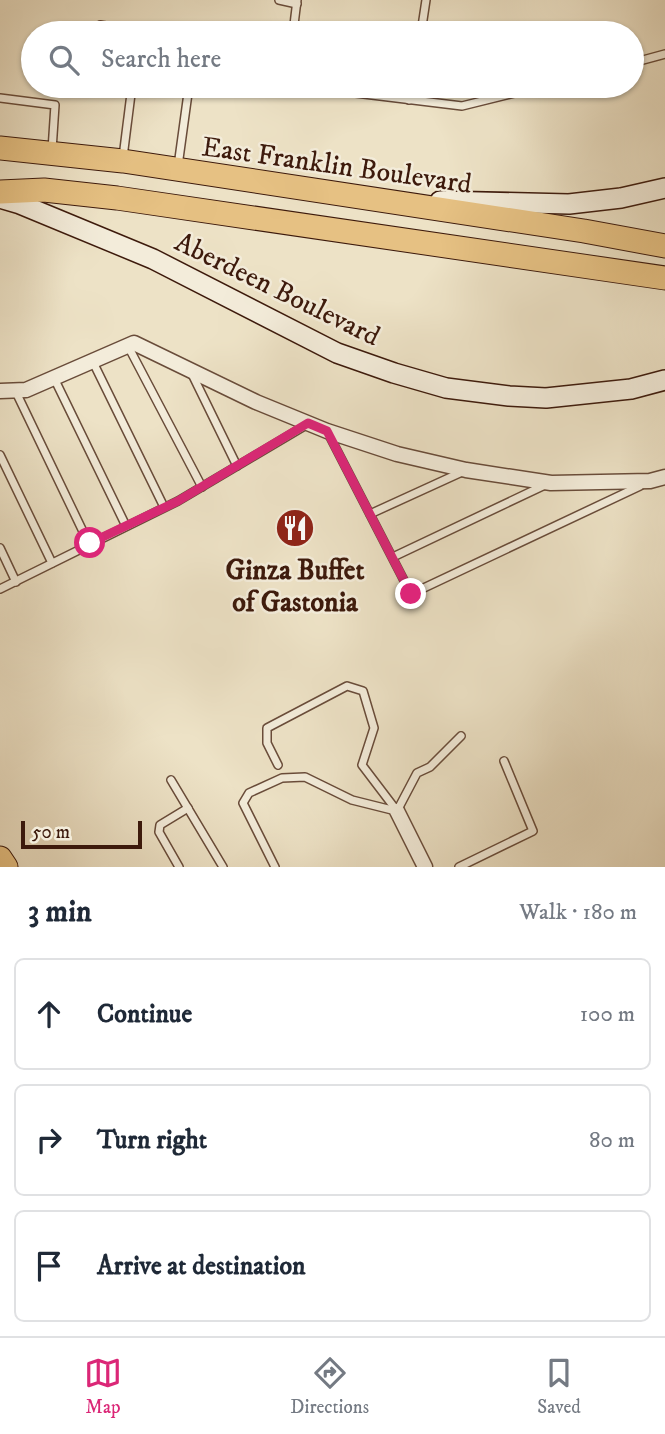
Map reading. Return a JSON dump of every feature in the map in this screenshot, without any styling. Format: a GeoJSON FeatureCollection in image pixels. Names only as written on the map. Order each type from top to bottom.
{"type":"FeatureCollection","features":[{"type":"Feature","properties":{"kind":"main road","name":"East Franklin Boulevard"},"geometry":{"type":"LineString","coordinates":[[0,148],[123,161],[584,231],[665,246]]}},
{"type":"Feature","properties":{"kind":"main road"},"geometry":{"type":"LineString","coordinates":[[374,200],[569,204],[621,198],[665,188]]}},
{"type":"Feature","properties":{"kind":"main road"},"geometry":{"type":"LineString","coordinates":[[0,192],[44,190],[117,198],[665,278]]}},
{"type":"Feature","properties":{"kind":"main road","name":"Aberdeen Boulevard"},"geometry":{"type":"LineString","coordinates":[[0,198],[153,259],[337,353],[446,388],[546,398],[631,389],[665,380]]}},
{"type":"Feature","properties":{"kind":"main road"},"geometry":{"type":"LineString","coordinates":[[0,858],[6,867]]}},
{"type":"Feature","properties":{"kind":"street"},"geometry":{"type":"LineString","coordinates":[[8,391],[26,390],[134,342],[256,402],[327,431],[397,454],[466,470],[551,483],[658,479]]}},
{"type":"Feature","properties":{"kind":"street"},"geometry":{"type":"LineString","coordinates":[[397,811],[425,867]]}},
{"type":"Feature","properties":{"kind":"lane"},"geometry":{"type":"LineString","coordinates":[[279,0],[297,2],[295,21]]}},
{"type":"Feature","properties":{"kind":"lane"},"geometry":{"type":"LineString","coordinates":[[423,21],[426,0]]}},
{"type":"Feature","properties":{"kind":"lane"},"geometry":{"type":"LineString","coordinates":[[644,60],[665,54]]}},
{"type":"Feature","properties":{"kind":"lane"},"geometry":{"type":"LineString","coordinates":[[0,98],[55,105],[52,153]]}},
{"type":"Feature","properties":{"kind":"lane"},"geometry":{"type":"LineString","coordinates":[[123,161],[131,98]]}},
{"type":"Feature","properties":{"kind":"lane"},"geometry":{"type":"LineString","coordinates":[[177,170],[187,98]]}},
{"type":"Feature","properties":{"kind":"lane"},"geometry":{"type":"LineString","coordinates":[[394,98],[462,106],[494,98]]}},
{"type":"Feature","properties":{"kind":"lane"},"geometry":{"type":"LineString","coordinates":[[128,345],[202,487]]}},
{"type":"Feature","properties":{"kind":"lane"},"geometry":{"type":"LineString","coordinates":[[92,360],[164,507]]}},
{"type":"Feature","properties":{"kind":"lane"},"geometry":{"type":"LineString","coordinates":[[189,370],[237,466]]}},
{"type":"Feature","properties":{"kind":"lane"},"geometry":{"type":"LineString","coordinates":[[54,377],[126,526]]}},
{"type":"Feature","properties":{"kind":"lane"},"geometry":{"type":"LineString","coordinates":[[8,391],[89,544]]}},
{"type":"Feature","properties":{"kind":"lane"},"geometry":{"type":"LineString","coordinates":[[0,589],[202,487],[308,423]]}},
{"type":"Feature","properties":{"kind":"lane"},"geometry":{"type":"LineString","coordinates":[[327,431],[411,594],[658,479]]}},
{"type":"Feature","properties":{"kind":"lane"},"geometry":{"type":"LineString","coordinates":[[0,455],[52,563]]}},
{"type":"Feature","properties":{"kind":"lane"},"geometry":{"type":"LineString","coordinates":[[370,514],[466,470]]}},
{"type":"Feature","properties":{"kind":"lane"},"geometry":{"type":"LineString","coordinates":[[393,557],[551,483]]}},
{"type":"Feature","properties":{"kind":"lane"},"geometry":{"type":"LineString","coordinates":[[0,548],[16,582]]}},
{"type":"Feature","properties":{"kind":"lane"},"geometry":{"type":"LineString","coordinates":[[278,765],[267,743],[267,728],[347,686],[363,691],[374,729],[362,765],[397,811]]}},
{"type":"Feature","properties":{"kind":"lane"},"geometry":{"type":"LineString","coordinates":[[397,811],[417,773],[430,767],[461,736]]}},
{"type":"Feature","properties":{"kind":"lane"},"geometry":{"type":"LineString","coordinates":[[458,867],[533,831],[504,761]]}},
{"type":"Feature","properties":{"kind":"lane"},"geometry":{"type":"LineString","coordinates":[[275,867],[243,803],[249,793],[282,778],[305,777],[352,800],[397,811]]}},
{"type":"Feature","properties":{"kind":"lane"},"geometry":{"type":"LineString","coordinates":[[171,780],[223,867]]}},
{"type":"Feature","properties":{"kind":"lane"},"geometry":{"type":"LineString","coordinates":[[179,867],[159,832],[160,825],[188,808]]}},
{"type":"Feature","properties":{"kind":"place","name":"Ginza Buffet of Gastonia"},"geometry":{"type":"Point","coordinates":[295,528]}},
{"type":"Feature","properties":{"kind":"route"},"geometry":{"type":"LineString","coordinates":[[90,543],[178,501],[308,423],[327,431],[411,594]]}}]}
